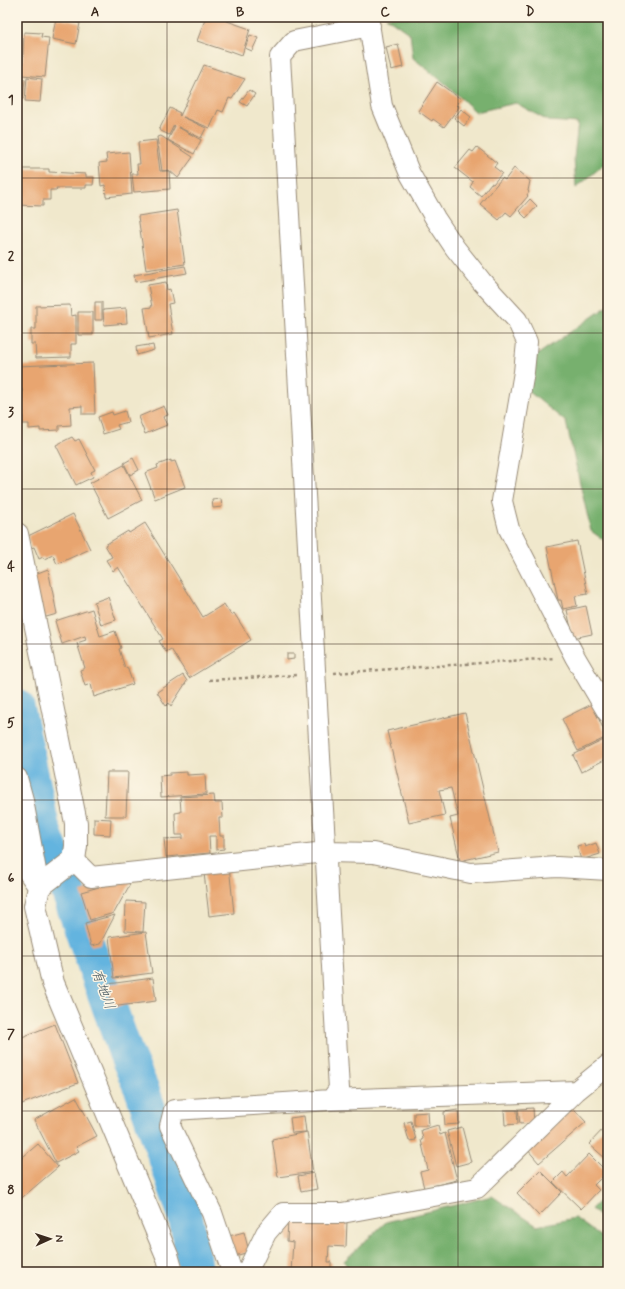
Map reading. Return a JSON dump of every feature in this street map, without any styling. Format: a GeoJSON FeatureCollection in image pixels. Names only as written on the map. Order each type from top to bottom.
{"type":"FeatureCollection","features":[{"type":"Feature","properties":{"kind":"street"},"geometry":{"type":"LineString","coordinates":[[331,1100],[339,1089],[280,57],[294,40],[369,22],[382,106],[410,174],[435,218],[455,248],[482,282],[517,320],[527,342],[524,372],[502,501],[509,529],[575,657],[608,713]]}},
{"type":"Feature","properties":{"kind":"street"},"geometry":{"type":"LineString","coordinates":[[17,534],[76,822],[76,846],[74,860],[38,887]]}},
{"type":"Feature","properties":{"kind":"street"},"geometry":{"type":"LineString","coordinates":[[17,778],[23,800],[38,887],[35,906],[53,983],[165,1250],[172,1272]]}},
{"type":"Feature","properties":{"kind":"street"},"geometry":{"type":"LineString","coordinates":[[74,860],[91,877],[326,852],[373,853],[471,873],[557,867],[608,870]]}},
{"type":"Feature","properties":{"kind":"street"},"geometry":{"type":"LineString","coordinates":[[17,856],[38,887]]}},
{"type":"Feature","properties":{"kind":"street"},"geometry":{"type":"LineString","coordinates":[[247,1272],[266,1233],[283,1213],[342,1213],[477,1188],[576,1091],[608,1065]]}},
{"type":"Feature","properties":{"kind":"street"},"geometry":{"type":"LineString","coordinates":[[232,1272],[212,1213],[170,1126],[174,1110],[331,1100],[576,1091]]}},
{"type":"Feature","properties":{"kind":"path"},"geometry":{"type":"LineString","coordinates":[[208,680],[575,657]]}},
{"type":"Feature","properties":{"kind":"green space"},"geometry":{"type":"Polygon","coordinates":[[[386,17],[608,17],[608,161],[576,188],[574,158],[578,123],[548,121],[516,103],[476,112],[447,85],[413,58],[410,34],[386,17]]]}},
{"type":"Feature","properties":{"kind":"green space"},"geometry":{"type":"Polygon","coordinates":[[[608,306],[608,543],[591,531],[566,422],[527,390],[534,357],[608,306]]]}},
{"type":"Feature","properties":{"kind":"green space"},"geometry":{"type":"Polygon","coordinates":[[[608,1192],[608,1224],[591,1209],[608,1192]]]}},
{"type":"Feature","properties":{"kind":"green space"},"geometry":{"type":"Polygon","coordinates":[[[492,1196],[537,1226],[575,1218],[608,1242],[608,1272],[350,1272],[344,1261],[386,1222],[492,1196]]]}},
{"type":"Feature","properties":{"kind":"building"},"geometry":{"type":"Polygon","coordinates":[[[206,17],[228,17],[227,21],[250,29],[242,55],[197,41],[206,17]]]}},
{"type":"Feature","properties":{"kind":"building"},"geometry":{"type":"Polygon","coordinates":[[[56,18],[80,23],[76,44],[52,39],[56,18]]]}},
{"type":"Feature","properties":{"kind":"building"},"geometry":{"type":"Polygon","coordinates":[[[17,21],[21,21],[18,52],[17,52],[17,21]]]}},
{"type":"Feature","properties":{"kind":"building"},"geometry":{"type":"Polygon","coordinates":[[[24,32],[42,33],[41,37],[49,38],[45,77],[22,75],[24,32]]]}},
{"type":"Feature","properties":{"kind":"building"},"geometry":{"type":"Polygon","coordinates":[[[250,35],[258,38],[252,51],[245,48],[250,35]]]}},
{"type":"Feature","properties":{"kind":"building"},"geometry":{"type":"Polygon","coordinates":[[[398,44],[403,67],[391,70],[386,47],[398,44]]]}},
{"type":"Feature","properties":{"kind":"building"},"geometry":{"type":"Polygon","coordinates":[[[17,55],[21,55],[19,77],[17,77],[17,55]]]}},
{"type":"Feature","properties":{"kind":"building"},"geometry":{"type":"Polygon","coordinates":[[[204,65],[245,79],[232,99],[229,98],[223,112],[218,110],[210,128],[183,117],[206,128],[201,138],[178,127],[201,140],[194,154],[168,140],[175,126],[174,125],[169,135],[159,130],[170,108],[180,113],[180,116],[204,65]]]}},
{"type":"Feature","properties":{"kind":"building"},"geometry":{"type":"Polygon","coordinates":[[[27,77],[42,79],[40,102],[25,101],[27,77]]]}},
{"type":"Feature","properties":{"kind":"building"},"geometry":{"type":"Polygon","coordinates":[[[17,78],[25,79],[23,99],[17,99],[17,78]]]}},
{"type":"Feature","properties":{"kind":"building"},"geometry":{"type":"Polygon","coordinates":[[[437,82],[461,99],[457,105],[459,107],[444,127],[418,111],[437,82]]]}},
{"type":"Feature","properties":{"kind":"building"},"geometry":{"type":"Polygon","coordinates":[[[249,90],[255,94],[247,106],[240,102],[249,90]]]}},
{"type":"Feature","properties":{"kind":"building"},"geometry":{"type":"Polygon","coordinates":[[[461,109],[471,117],[464,126],[454,118],[461,109]]]}},
{"type":"Feature","properties":{"kind":"building"},"geometry":{"type":"Polygon","coordinates":[[[161,136],[193,157],[178,178],[169,170],[162,171],[157,137],[161,136]]]}},
{"type":"Feature","properties":{"kind":"building"},"geometry":{"type":"Polygon","coordinates":[[[156,140],[160,171],[169,171],[170,189],[134,192],[132,174],[138,174],[137,164],[140,164],[138,142],[156,140]]]}},
{"type":"Feature","properties":{"kind":"building"},"geometry":{"type":"Polygon","coordinates":[[[477,147],[497,163],[494,167],[502,173],[493,184],[491,183],[481,196],[470,187],[473,182],[455,168],[470,150],[473,152],[477,147]]]}},
{"type":"Feature","properties":{"kind":"building"},"geometry":{"type":"Polygon","coordinates":[[[129,152],[132,194],[106,197],[105,185],[101,186],[99,163],[107,162],[106,154],[129,152]]]}},
{"type":"Feature","properties":{"kind":"building"},"geometry":{"type":"Polygon","coordinates":[[[514,168],[530,181],[528,196],[511,216],[506,212],[499,220],[480,204],[502,178],[505,180],[514,168]]]}},
{"type":"Feature","properties":{"kind":"building"},"geometry":{"type":"Polygon","coordinates":[[[17,169],[49,169],[49,172],[86,174],[86,177],[94,177],[93,185],[86,185],[86,188],[56,188],[57,190],[50,190],[50,200],[43,200],[43,206],[17,205],[17,169]]]}},
{"type":"Feature","properties":{"kind":"building"},"geometry":{"type":"Polygon","coordinates":[[[530,199],[537,206],[526,218],[519,211],[530,199]]]}},
{"type":"Feature","properties":{"kind":"building"},"geometry":{"type":"Polygon","coordinates":[[[177,210],[185,264],[146,270],[138,216],[177,210]]]}},
{"type":"Feature","properties":{"kind":"building"},"geometry":{"type":"Polygon","coordinates":[[[185,266],[187,273],[135,282],[134,275],[185,266]]]}},
{"type":"Feature","properties":{"kind":"building"},"geometry":{"type":"Polygon","coordinates":[[[166,282],[167,290],[170,289],[173,303],[168,304],[173,334],[149,338],[144,308],[152,307],[148,285],[166,282]]]}},
{"type":"Feature","properties":{"kind":"building"},"geometry":{"type":"Polygon","coordinates":[[[95,302],[102,302],[102,320],[95,320],[95,302]]]}},
{"type":"Feature","properties":{"kind":"building"},"geometry":{"type":"Polygon","coordinates":[[[70,305],[71,316],[76,315],[76,344],[71,344],[71,357],[36,358],[35,344],[31,344],[31,329],[36,329],[36,306],[70,305]]]}},
{"type":"Feature","properties":{"kind":"building"},"geometry":{"type":"Polygon","coordinates":[[[126,308],[127,323],[104,325],[103,310],[126,308]]]}},
{"type":"Feature","properties":{"kind":"building"},"geometry":{"type":"Polygon","coordinates":[[[78,312],[93,312],[93,335],[78,335],[78,312]]]}},
{"type":"Feature","properties":{"kind":"building"},"geometry":{"type":"Polygon","coordinates":[[[153,345],[154,350],[137,355],[136,347],[153,345]]]}},
{"type":"Feature","properties":{"kind":"building"},"geometry":{"type":"Polygon","coordinates":[[[93,363],[95,414],[82,414],[82,406],[70,407],[71,425],[59,426],[59,430],[40,431],[40,428],[29,429],[29,424],[23,424],[22,389],[17,389],[17,366],[93,363]]]}},
{"type":"Feature","properties":{"kind":"building"},"geometry":{"type":"Polygon","coordinates":[[[164,406],[168,415],[163,417],[167,425],[145,434],[138,417],[164,406]]]}},
{"type":"Feature","properties":{"kind":"building"},"geometry":{"type":"Polygon","coordinates":[[[125,411],[128,422],[117,425],[119,429],[103,434],[98,417],[112,412],[113,415],[125,411]]]}},
{"type":"Feature","properties":{"kind":"building"},"geometry":{"type":"Polygon","coordinates":[[[72,437],[75,441],[79,439],[95,470],[91,472],[93,477],[76,485],[56,445],[72,437]]]}},
{"type":"Feature","properties":{"kind":"building"},"geometry":{"type":"Polygon","coordinates":[[[133,458],[139,470],[130,475],[124,463],[133,458]]]}},
{"type":"Feature","properties":{"kind":"building"},"geometry":{"type":"Polygon","coordinates":[[[171,460],[171,462],[175,461],[185,487],[155,499],[145,473],[158,468],[157,465],[171,460]]]}},
{"type":"Feature","properties":{"kind":"building"},"geometry":{"type":"Polygon","coordinates":[[[124,465],[142,500],[108,518],[90,483],[124,465]]]}},
{"type":"Feature","properties":{"kind":"building"},"geometry":{"type":"Polygon","coordinates":[[[221,499],[222,507],[213,508],[212,500],[221,499]]]}},
{"type":"Feature","properties":{"kind":"building"},"geometry":{"type":"Polygon","coordinates":[[[73,514],[90,549],[57,564],[53,555],[44,559],[43,557],[39,559],[34,547],[31,548],[28,536],[73,514]]]}},
{"type":"Feature","properties":{"kind":"building"},"geometry":{"type":"Polygon","coordinates":[[[145,523],[203,617],[224,604],[231,615],[234,613],[251,640],[189,678],[171,649],[166,652],[159,641],[163,639],[118,567],[113,571],[106,560],[112,557],[105,545],[145,523]]]}},
{"type":"Feature","properties":{"kind":"building"},"geometry":{"type":"Polygon","coordinates":[[[577,541],[588,594],[575,596],[577,606],[563,609],[561,600],[558,600],[547,547],[577,541]]]}},
{"type":"Feature","properties":{"kind":"building"},"geometry":{"type":"Polygon","coordinates":[[[48,569],[57,614],[39,619],[30,576],[48,569]]]}},
{"type":"Feature","properties":{"kind":"building"},"geometry":{"type":"Polygon","coordinates":[[[108,597],[116,620],[101,625],[94,602],[108,597]]]}},
{"type":"Feature","properties":{"kind":"building"},"geometry":{"type":"Polygon","coordinates":[[[586,606],[592,634],[573,638],[567,610],[586,606]]]}},
{"type":"Feature","properties":{"kind":"building"},"geometry":{"type":"Polygon","coordinates":[[[92,609],[100,636],[115,631],[121,648],[119,649],[125,668],[127,667],[133,684],[94,697],[91,684],[85,686],[80,670],[85,668],[77,643],[86,640],[85,636],[62,644],[55,621],[92,609]]]}},
{"type":"Feature","properties":{"kind":"building"},"geometry":{"type":"Polygon","coordinates":[[[287,654],[294,654],[294,659],[287,660],[287,654]]]}},
{"type":"Feature","properties":{"kind":"building"},"geometry":{"type":"Polygon","coordinates":[[[183,675],[187,681],[171,706],[169,703],[166,706],[157,692],[183,675]]]}},
{"type":"Feature","properties":{"kind":"building"},"geometry":{"type":"Polygon","coordinates":[[[592,704],[607,737],[578,751],[562,719],[592,704]]]}},
{"type":"Feature","properties":{"kind":"building"},"geometry":{"type":"Polygon","coordinates":[[[465,713],[498,852],[460,861],[450,818],[458,816],[451,788],[439,790],[445,815],[409,823],[387,731],[465,713]]]}},
{"type":"Feature","properties":{"kind":"building"},"geometry":{"type":"Polygon","coordinates":[[[608,738],[608,758],[581,772],[573,755],[608,738]]]}},
{"type":"Feature","properties":{"kind":"building"},"geometry":{"type":"Polygon","coordinates":[[[107,772],[128,772],[126,816],[105,816],[107,772]]]}},
{"type":"Feature","properties":{"kind":"building"},"geometry":{"type":"Polygon","coordinates":[[[187,772],[187,775],[205,774],[206,794],[161,797],[160,776],[170,775],[170,773],[187,772]]]}},
{"type":"Feature","properties":{"kind":"building"},"geometry":{"type":"Polygon","coordinates":[[[214,795],[215,803],[222,803],[223,818],[219,818],[220,836],[224,836],[224,849],[216,850],[216,836],[209,836],[210,853],[166,857],[164,839],[183,838],[183,835],[176,835],[175,813],[181,812],[180,797],[214,795]]]}},
{"type":"Feature","properties":{"kind":"building"},"geometry":{"type":"Polygon","coordinates":[[[94,818],[111,819],[110,835],[94,834],[94,818]]]}},
{"type":"Feature","properties":{"kind":"building"},"geometry":{"type":"Polygon","coordinates":[[[596,843],[600,854],[581,860],[577,846],[584,844],[585,847],[596,843]]]}},
{"type":"Feature","properties":{"kind":"building"},"geometry":{"type":"Polygon","coordinates":[[[229,866],[234,913],[209,916],[204,873],[229,866]]]}},
{"type":"Feature","properties":{"kind":"building"},"geometry":{"type":"Polygon","coordinates":[[[132,878],[133,879],[114,913],[90,920],[81,892],[132,878]]]}},
{"type":"Feature","properties":{"kind":"building"},"geometry":{"type":"Polygon","coordinates":[[[126,901],[145,902],[143,932],[125,931],[126,901]]]}},
{"type":"Feature","properties":{"kind":"building"},"geometry":{"type":"Polygon","coordinates":[[[115,915],[100,944],[91,946],[85,923],[115,915]]]}},
{"type":"Feature","properties":{"kind":"building"},"geometry":{"type":"Polygon","coordinates":[[[146,932],[152,973],[114,978],[109,937],[146,932]]]}},
{"type":"Feature","properties":{"kind":"building"},"geometry":{"type":"Polygon","coordinates":[[[153,978],[156,1001],[111,1007],[108,984],[153,978]]]}},
{"type":"Feature","properties":{"kind":"building"},"geometry":{"type":"Polygon","coordinates":[[[55,1024],[78,1083],[19,1105],[17,1103],[17,1039],[55,1024]]]}},
{"type":"Feature","properties":{"kind":"building"},"geometry":{"type":"Polygon","coordinates":[[[76,1097],[97,1136],[76,1147],[79,1151],[56,1163],[34,1120],[76,1097]]]}},
{"type":"Feature","properties":{"kind":"building"},"geometry":{"type":"Polygon","coordinates":[[[533,1108],[534,1123],[520,1124],[518,1109],[533,1108]]]}},
{"type":"Feature","properties":{"kind":"building"},"geometry":{"type":"Polygon","coordinates":[[[573,1108],[586,1122],[539,1163],[527,1149],[573,1108]]]}},
{"type":"Feature","properties":{"kind":"building"},"geometry":{"type":"Polygon","coordinates":[[[458,1110],[459,1124],[445,1125],[444,1112],[458,1110]]]}},
{"type":"Feature","properties":{"kind":"building"},"geometry":{"type":"Polygon","coordinates":[[[504,1110],[517,1110],[518,1124],[505,1125],[504,1110]]]}},
{"type":"Feature","properties":{"kind":"building"},"geometry":{"type":"Polygon","coordinates":[[[428,1112],[429,1126],[414,1126],[414,1113],[428,1112]]]}},
{"type":"Feature","properties":{"kind":"building"},"geometry":{"type":"Polygon","coordinates":[[[304,1116],[306,1132],[292,1133],[290,1118],[304,1116]]]}},
{"type":"Feature","properties":{"kind":"building"},"geometry":{"type":"Polygon","coordinates":[[[411,1121],[416,1140],[409,1141],[404,1123],[411,1121]]]}},
{"type":"Feature","properties":{"kind":"building"},"geometry":{"type":"Polygon","coordinates":[[[438,1125],[440,1135],[445,1133],[457,1180],[424,1188],[420,1172],[428,1170],[421,1140],[423,1139],[421,1130],[438,1125]]]}},
{"type":"Feature","properties":{"kind":"building"},"geometry":{"type":"Polygon","coordinates":[[[462,1127],[471,1162],[456,1166],[447,1131],[462,1127]]]}},
{"type":"Feature","properties":{"kind":"building"},"geometry":{"type":"Polygon","coordinates":[[[605,1127],[608,1130],[608,1155],[605,1158],[589,1144],[605,1127]]]}},
{"type":"Feature","properties":{"kind":"building"},"geometry":{"type":"Polygon","coordinates":[[[307,1132],[313,1172],[278,1177],[272,1139],[307,1132]]]}},
{"type":"Feature","properties":{"kind":"building"},"geometry":{"type":"Polygon","coordinates":[[[38,1144],[58,1167],[17,1202],[17,1162],[38,1144]]]}},
{"type":"Feature","properties":{"kind":"building"},"geometry":{"type":"Polygon","coordinates":[[[589,1154],[607,1172],[594,1185],[599,1190],[581,1209],[553,1182],[563,1172],[567,1177],[589,1154]]]}},
{"type":"Feature","properties":{"kind":"building"},"geometry":{"type":"Polygon","coordinates":[[[540,1170],[562,1192],[539,1216],[517,1193],[540,1170]]]}},
{"type":"Feature","properties":{"kind":"building"},"geometry":{"type":"Polygon","coordinates":[[[314,1173],[317,1189],[301,1192],[298,1176],[314,1173]]]}},
{"type":"Feature","properties":{"kind":"building"},"geometry":{"type":"Polygon","coordinates":[[[288,1219],[347,1221],[346,1247],[329,1246],[328,1262],[331,1262],[331,1272],[291,1272],[293,1242],[287,1241],[288,1219]]]}},
{"type":"Feature","properties":{"kind":"building"},"geometry":{"type":"Polygon","coordinates":[[[244,1232],[249,1252],[235,1256],[229,1236],[244,1232]]]}},
{"type":"Feature","properties":{"kind":"waterway","name":"有地川"},"geometry":{"type":"LineString","coordinates":[[17,706],[42,826],[53,856],[65,882],[125,1051],[142,1090],[185,1214],[196,1272]]}}]}
